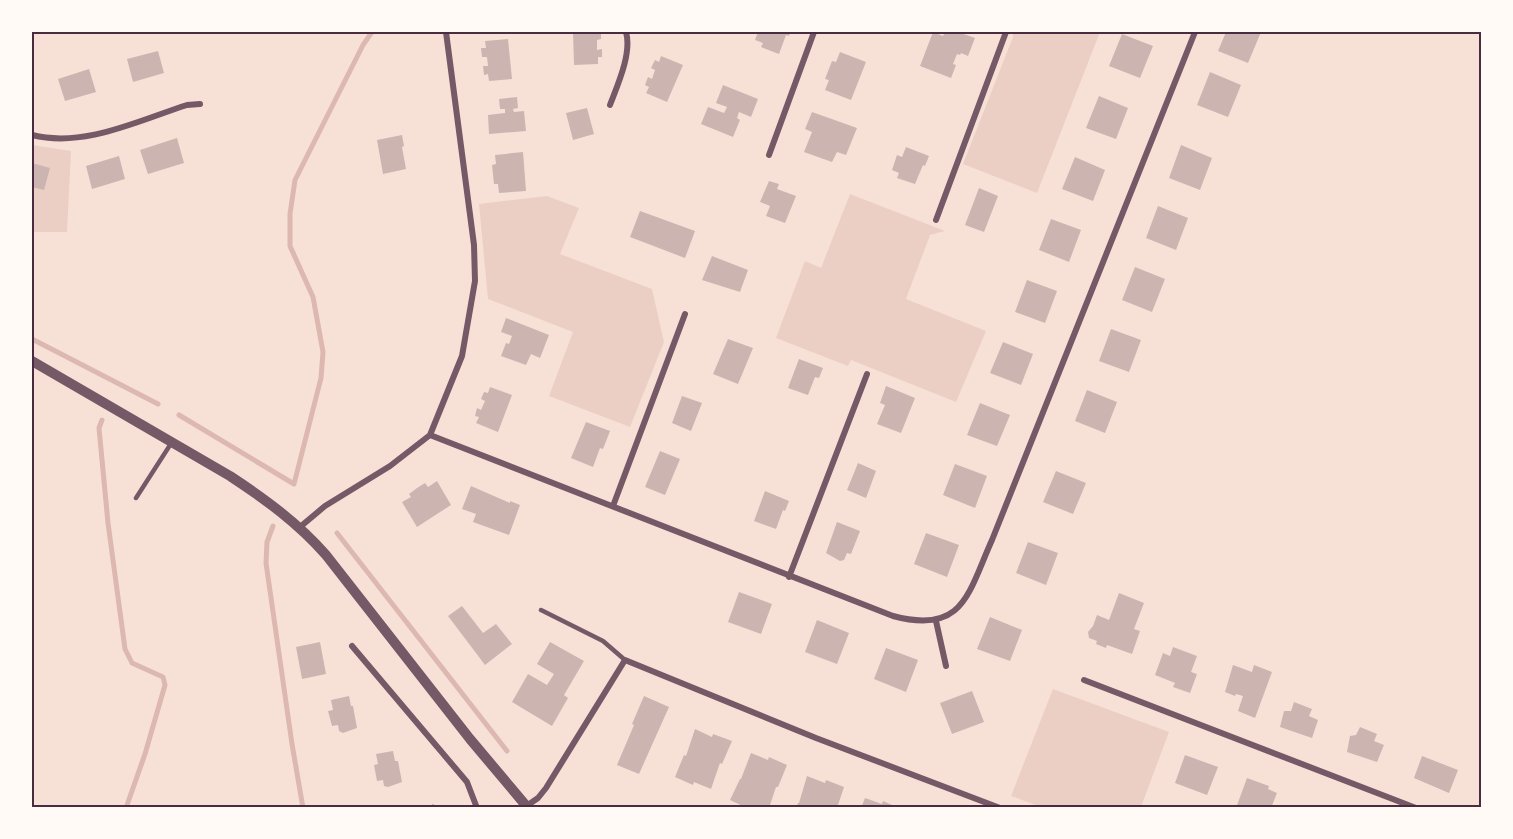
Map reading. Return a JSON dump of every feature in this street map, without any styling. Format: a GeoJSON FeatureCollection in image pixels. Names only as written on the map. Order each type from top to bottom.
{"type":"FeatureCollection","features":[{"type":"Feature","properties":{"kind":"street"},"geometry":{"type":"LineString","coordinates":[[300,527],[325,506],[390,466],[430,435],[462,356],[475,281],[474,245],[446,32]]}},
{"type":"Feature","properties":{"kind":"street"},"geometry":{"type":"LineString","coordinates":[[610,105],[622,73],[628,39],[626,32]]}},
{"type":"Feature","properties":{"kind":"street"},"geometry":{"type":"LineString","coordinates":[[769,155],[814,32]]}},
{"type":"Feature","properties":{"kind":"street"},"geometry":{"type":"LineString","coordinates":[[936,220],[1006,32]]}},
{"type":"Feature","properties":{"kind":"street"},"geometry":{"type":"LineString","coordinates":[[430,435],[893,616],[915,622],[936,621],[950,615],[964,602],[992,540],[1195,32]]}},
{"type":"Feature","properties":{"kind":"street"},"geometry":{"type":"LineString","coordinates":[[32,135],[51,139],[77,138],[187,105],[200,104]]}},
{"type":"Feature","properties":{"kind":"street"},"geometry":{"type":"LineString","coordinates":[[613,506],[685,314]]}},
{"type":"Feature","properties":{"kind":"street"},"geometry":{"type":"LineString","coordinates":[[32,361],[172,441],[257,494],[300,527],[326,555],[526,807],[546,788],[625,660],[816,738],[1000,807]]}},
{"type":"Feature","properties":{"kind":"street"},"geometry":{"type":"LineString","coordinates":[[789,577],[867,374]]}},
{"type":"Feature","properties":{"kind":"street"},"geometry":{"type":"LineString","coordinates":[[936,621],[946,666]]}},
{"type":"Feature","properties":{"kind":"street"},"geometry":{"type":"LineString","coordinates":[[352,646],[467,782],[477,807]]}},
{"type":"Feature","properties":{"kind":"street"},"geometry":{"type":"LineString","coordinates":[[1084,680],[1416,807]]}},
{"type":"Feature","properties":{"kind":"lane"},"geometry":{"type":"LineString","coordinates":[[136,498],[172,441]]}},
{"type":"Feature","properties":{"kind":"lane"},"geometry":{"type":"LineString","coordinates":[[541,610],[603,641],[625,660]]}},
{"type":"Feature","properties":{"kind":"shaded area"},"geometry":{"type":"Polygon","coordinates":[[[1013,32],[1100,32],[1037,193],[963,164],[1013,32]]]}},
{"type":"Feature","properties":{"kind":"shaded area"},"geometry":{"type":"Polygon","coordinates":[[[32,145],[71,151],[67,232],[32,232],[32,145]]]}},
{"type":"Feature","properties":{"kind":"shaded area"},"geometry":{"type":"Polygon","coordinates":[[[850,194],[945,231],[930,235],[906,299],[986,331],[956,402],[851,360],[848,366],[776,338],[805,261],[821,268],[850,194]]]}},
{"type":"Feature","properties":{"kind":"shaded area"},"geometry":{"type":"Polygon","coordinates":[[[547,196],[579,208],[560,254],[652,289],[664,342],[630,427],[549,396],[573,332],[488,299],[479,204],[547,196]]]}},
{"type":"Feature","properties":{"kind":"shaded area"},"geometry":{"type":"Polygon","coordinates":[[[1053,689],[1169,732],[1141,807],[1041,807],[1011,796],[1053,689]]]}},
{"type":"Feature","properties":{"kind":"building"},"geometry":{"type":"Polygon","coordinates":[[[573,32],[601,32],[601,39],[597,40],[597,50],[602,49],[602,57],[598,57],[598,64],[574,65],[573,32]]]}},
{"type":"Feature","properties":{"kind":"building"},"geometry":{"type":"Polygon","coordinates":[[[758,32],[790,32],[789,36],[786,35],[779,54],[761,47],[763,43],[755,40],[758,32]]]}},
{"type":"Feature","properties":{"kind":"building"},"geometry":{"type":"Polygon","coordinates":[[[933,32],[943,36],[945,32],[958,32],[975,38],[968,56],[957,54],[951,78],[920,66],[933,32]]]}},
{"type":"Feature","properties":{"kind":"building"},"geometry":{"type":"Polygon","coordinates":[[[1226,32],[1261,32],[1248,63],[1218,51],[1226,32]]]}},
{"type":"Feature","properties":{"kind":"building"},"geometry":{"type":"Polygon","coordinates":[[[1122,34],[1153,46],[1140,78],[1109,66],[1122,34]]]}},
{"type":"Feature","properties":{"kind":"building"},"geometry":{"type":"Polygon","coordinates":[[[508,39],[512,79],[489,81],[488,74],[484,75],[483,66],[488,66],[487,57],[482,57],[481,48],[486,48],[485,41],[508,39]]]}},
{"type":"Feature","properties":{"kind":"building"},"geometry":{"type":"Polygon","coordinates":[[[158,51],[164,73],[133,82],[127,59],[158,51]]]}},
{"type":"Feature","properties":{"kind":"building"},"geometry":{"type":"Polygon","coordinates":[[[840,52],[866,62],[851,100],[825,90],[829,80],[825,79],[832,61],[836,62],[840,52]]]}},
{"type":"Feature","properties":{"kind":"building"},"geometry":{"type":"Polygon","coordinates":[[[661,56],[683,65],[667,102],[646,93],[649,87],[645,85],[648,77],[652,79],[655,70],[651,68],[655,60],[659,62],[661,56]]]}},
{"type":"Feature","properties":{"kind":"building"},"geometry":{"type":"Polygon","coordinates":[[[89,69],[96,92],[65,101],[58,79],[89,69]]]}},
{"type":"Feature","properties":{"kind":"building"},"geometry":{"type":"Polygon","coordinates":[[[1210,72],[1241,85],[1228,117],[1197,105],[1210,72]]]}},
{"type":"Feature","properties":{"kind":"building"},"geometry":{"type":"Polygon","coordinates":[[[723,85],[758,99],[751,117],[739,112],[737,118],[740,120],[733,137],[701,124],[708,107],[724,113],[727,107],[716,103],[723,85]]]}},
{"type":"Feature","properties":{"kind":"building"},"geometry":{"type":"Polygon","coordinates":[[[1099,96],[1128,108],[1116,139],[1086,128],[1099,96]]]}},
{"type":"Feature","properties":{"kind":"building"},"geometry":{"type":"Polygon","coordinates":[[[517,97],[518,108],[513,109],[514,112],[524,111],[526,131],[489,134],[488,115],[505,113],[505,109],[500,109],[499,99],[517,97]]]}},
{"type":"Feature","properties":{"kind":"building"},"geometry":{"type":"Polygon","coordinates":[[[587,108],[594,134],[573,140],[566,113],[587,108]]]}},
{"type":"Feature","properties":{"kind":"building"},"geometry":{"type":"Polygon","coordinates":[[[812,112],[857,128],[846,155],[837,152],[832,162],[804,152],[812,132],[805,129],[812,112]]]}},
{"type":"Feature","properties":{"kind":"building"},"geometry":{"type":"Polygon","coordinates":[[[402,135],[406,169],[383,174],[377,140],[402,135]]]}},
{"type":"Feature","properties":{"kind":"building"},"geometry":{"type":"Polygon","coordinates":[[[177,138],[184,163],[148,174],[140,150],[177,138]]]}},
{"type":"Feature","properties":{"kind":"building"},"geometry":{"type":"Polygon","coordinates":[[[1181,145],[1212,158],[1200,190],[1169,178],[1181,145]]]}},
{"type":"Feature","properties":{"kind":"building"},"geometry":{"type":"Polygon","coordinates":[[[906,147],[929,156],[915,184],[897,178],[899,173],[892,170],[897,155],[902,157],[906,147]]]}},
{"type":"Feature","properties":{"kind":"building"},"geometry":{"type":"Polygon","coordinates":[[[523,152],[526,191],[499,193],[498,184],[494,184],[492,165],[496,164],[495,155],[523,152]]]}},
{"type":"Feature","properties":{"kind":"building"},"geometry":{"type":"Polygon","coordinates":[[[119,156],[125,179],[92,189],[86,166],[119,156]]]}},
{"type":"Feature","properties":{"kind":"building"},"geometry":{"type":"Polygon","coordinates":[[[1075,157],[1105,170],[1093,201],[1062,189],[1075,157]]]}},
{"type":"Feature","properties":{"kind":"building"},"geometry":{"type":"Polygon","coordinates":[[[32,163],[50,168],[44,190],[32,187],[32,163]]]}},
{"type":"Feature","properties":{"kind":"building"},"geometry":{"type":"Polygon","coordinates":[[[769,181],[779,184],[777,189],[796,196],[785,223],[766,216],[770,206],[760,202],[769,181]]]}},
{"type":"Feature","properties":{"kind":"building"},"geometry":{"type":"Polygon","coordinates":[[[979,188],[998,196],[984,232],[965,225],[979,188]]]}},
{"type":"Feature","properties":{"kind":"building"},"geometry":{"type":"Polygon","coordinates":[[[1158,206],[1188,218],[1176,250],[1146,238],[1158,206]]]}},
{"type":"Feature","properties":{"kind":"building"},"geometry":{"type":"Polygon","coordinates":[[[640,211],[695,231],[685,258],[630,237],[640,211]]]}},
{"type":"Feature","properties":{"kind":"building"},"geometry":{"type":"Polygon","coordinates":[[[1051,219],[1081,230],[1069,262],[1039,250],[1051,219]]]}},
{"type":"Feature","properties":{"kind":"building"},"geometry":{"type":"Polygon","coordinates":[[[712,256],[748,270],[740,292],[702,280],[712,256]]]}},
{"type":"Feature","properties":{"kind":"building"},"geometry":{"type":"Polygon","coordinates":[[[1135,267],[1165,279],[1152,312],[1122,300],[1135,267]]]}},
{"type":"Feature","properties":{"kind":"building"},"geometry":{"type":"Polygon","coordinates":[[[1027,280],[1057,291],[1045,323],[1015,312],[1027,280]]]}},
{"type":"Feature","properties":{"kind":"building"},"geometry":{"type":"Polygon","coordinates":[[[506,318],[549,335],[540,358],[531,354],[526,365],[501,356],[506,343],[509,344],[512,336],[501,332],[506,318]]]}},
{"type":"Feature","properties":{"kind":"building"},"geometry":{"type":"Polygon","coordinates":[[[1111,329],[1141,340],[1129,372],[1099,361],[1111,329]]]}},
{"type":"Feature","properties":{"kind":"building"},"geometry":{"type":"Polygon","coordinates":[[[728,339],[753,348],[738,384],[713,374],[728,339]]]}},
{"type":"Feature","properties":{"kind":"building"},"geometry":{"type":"Polygon","coordinates":[[[1003,342],[1033,354],[1021,385],[990,373],[1003,342]]]}},
{"type":"Feature","properties":{"kind":"building"},"geometry":{"type":"Polygon","coordinates":[[[799,359],[823,368],[819,378],[815,377],[808,395],[788,388],[799,359]]]}},
{"type":"Feature","properties":{"kind":"building"},"geometry":{"type":"Polygon","coordinates":[[[886,386],[915,398],[901,433],[877,424],[885,405],[880,403],[886,386]]]}},
{"type":"Feature","properties":{"kind":"building"},"geometry":{"type":"Polygon","coordinates":[[[490,387],[512,395],[498,432],[476,423],[479,417],[475,416],[477,408],[481,410],[485,401],[481,399],[484,392],[488,393],[490,387]]]}},
{"type":"Feature","properties":{"kind":"building"},"geometry":{"type":"Polygon","coordinates":[[[1087,390],[1117,402],[1105,433],[1075,421],[1087,390]]]}},
{"type":"Feature","properties":{"kind":"building"},"geometry":{"type":"Polygon","coordinates":[[[682,396],[702,403],[691,431],[672,423],[682,396]]]}},
{"type":"Feature","properties":{"kind":"building"},"geometry":{"type":"Polygon","coordinates":[[[980,403],[1010,415],[997,446],[967,435],[980,403]]]}},
{"type":"Feature","properties":{"kind":"building"},"geometry":{"type":"Polygon","coordinates":[[[586,422],[610,431],[593,467],[571,458],[586,422]]]}},
{"type":"Feature","properties":{"kind":"building"},"geometry":{"type":"Polygon","coordinates":[[[660,451],[680,459],[665,495],[645,487],[660,451]]]}},
{"type":"Feature","properties":{"kind":"building"},"geometry":{"type":"Polygon","coordinates":[[[858,463],[876,471],[866,498],[847,490],[858,463]]]}},
{"type":"Feature","properties":{"kind":"building"},"geometry":{"type":"Polygon","coordinates":[[[955,464],[987,476],[975,508],[943,495],[955,464]]]}},
{"type":"Feature","properties":{"kind":"building"},"geometry":{"type":"Polygon","coordinates":[[[1056,471],[1086,483],[1073,514],[1043,502],[1056,471]]]}},
{"type":"Feature","properties":{"kind":"building"},"geometry":{"type":"Polygon","coordinates":[[[437,481],[451,505],[417,527],[402,502],[411,497],[409,494],[425,483],[428,487],[437,481]]]}},
{"type":"Feature","properties":{"kind":"building"},"geometry":{"type":"Polygon","coordinates":[[[471,486],[520,505],[509,535],[473,522],[476,514],[462,509],[471,486]]]}},
{"type":"Feature","properties":{"kind":"building"},"geometry":{"type":"Polygon","coordinates":[[[765,491],[789,501],[776,529],[754,521],[765,491]]]}},
{"type":"Feature","properties":{"kind":"building"},"geometry":{"type":"Polygon","coordinates":[[[837,522],[860,531],[851,554],[847,553],[844,560],[840,561],[826,553],[837,522]]]}},
{"type":"Feature","properties":{"kind":"building"},"geometry":{"type":"Polygon","coordinates":[[[926,533],[959,545],[947,577],[914,564],[926,533]]]}},
{"type":"Feature","properties":{"kind":"building"},"geometry":{"type":"Polygon","coordinates":[[[1028,542],[1058,553],[1046,585],[1016,573],[1028,542]]]}},
{"type":"Feature","properties":{"kind":"building"},"geometry":{"type":"Polygon","coordinates":[[[739,592],[772,604],[761,634],[728,622],[739,592]]]}},
{"type":"Feature","properties":{"kind":"building"},"geometry":{"type":"Polygon","coordinates":[[[1119,593],[1144,603],[1134,629],[1140,631],[1132,654],[1107,645],[1106,648],[1089,638],[1088,632],[1097,615],[1109,620],[1119,593]]]}},
{"type":"Feature","properties":{"kind":"building"},"geometry":{"type":"Polygon","coordinates":[[[462,606],[483,633],[496,624],[512,644],[485,665],[448,616],[462,606]]]}},
{"type":"Feature","properties":{"kind":"building"},"geometry":{"type":"Polygon","coordinates":[[[990,617],[1022,630],[1010,661],[977,649],[990,617]]]}},
{"type":"Feature","properties":{"kind":"building"},"geometry":{"type":"Polygon","coordinates":[[[817,620],[849,633],[837,664],[805,652],[817,620]]]}},
{"type":"Feature","properties":{"kind":"building"},"geometry":{"type":"Polygon","coordinates":[[[320,642],[326,674],[302,679],[296,647],[320,642]]]}},
{"type":"Feature","properties":{"kind":"building"},"geometry":{"type":"Polygon","coordinates":[[[550,642],[584,661],[564,695],[568,698],[552,726],[512,702],[528,674],[547,685],[554,674],[537,664],[550,642]]]}},
{"type":"Feature","properties":{"kind":"building"},"geometry":{"type":"Polygon","coordinates":[[[1173,647],[1197,656],[1191,672],[1197,674],[1190,693],[1173,687],[1175,683],[1155,675],[1163,653],[1170,656],[1173,647]]]}},
{"type":"Feature","properties":{"kind":"building"},"geometry":{"type":"Polygon","coordinates":[[[886,648],[918,660],[906,692],[874,679],[886,648]]]}},
{"type":"Feature","properties":{"kind":"building"},"geometry":{"type":"Polygon","coordinates":[[[1233,665],[1252,672],[1254,665],[1272,672],[1255,718],[1238,711],[1243,696],[1225,692],[1233,665]]]}},
{"type":"Feature","properties":{"kind":"building"},"geometry":{"type":"Polygon","coordinates":[[[972,691],[984,722],[952,734],[940,703],[972,691]]]}},
{"type":"Feature","properties":{"kind":"building"},"geometry":{"type":"Polygon","coordinates":[[[349,696],[357,728],[343,733],[339,731],[338,725],[332,726],[328,711],[333,710],[331,700],[349,696]]]}},
{"type":"Feature","properties":{"kind":"building"},"geometry":{"type":"Polygon","coordinates":[[[644,696],[669,707],[639,774],[617,765],[644,696]]]}},
{"type":"Feature","properties":{"kind":"building"},"geometry":{"type":"Polygon","coordinates":[[[1294,702],[1312,709],[1309,716],[1318,720],[1312,738],[1280,727],[1284,711],[1291,711],[1294,702]]]}},
{"type":"Feature","properties":{"kind":"building"},"geometry":{"type":"Polygon","coordinates":[[[1360,727],[1377,734],[1374,741],[1384,745],[1377,762],[1347,752],[1350,736],[1356,735],[1360,727]]]}},
{"type":"Feature","properties":{"kind":"building"},"geometry":{"type":"Polygon","coordinates":[[[695,729],[712,737],[713,734],[732,741],[722,764],[720,763],[711,789],[694,782],[693,785],[675,777],[684,755],[686,756],[695,729]]]}},
{"type":"Feature","properties":{"kind":"building"},"geometry":{"type":"Polygon","coordinates":[[[393,751],[395,761],[398,761],[402,782],[388,787],[384,786],[383,780],[377,781],[374,765],[378,764],[376,754],[393,751]]]}},
{"type":"Feature","properties":{"kind":"building"},"geometry":{"type":"Polygon","coordinates":[[[751,753],[768,760],[769,757],[787,765],[769,808],[755,808],[750,805],[747,808],[730,800],[751,753]]]}},
{"type":"Feature","properties":{"kind":"building"},"geometry":{"type":"Polygon","coordinates":[[[1185,755],[1218,767],[1207,795],[1175,783],[1185,755]]]}},
{"type":"Feature","properties":{"kind":"building"},"geometry":{"type":"Polygon","coordinates":[[[1422,756],[1458,770],[1449,793],[1414,778],[1422,756]]]}},
{"type":"Feature","properties":{"kind":"building"},"geometry":{"type":"Polygon","coordinates":[[[807,776],[844,787],[837,808],[796,808],[807,776]]]}},
{"type":"Feature","properties":{"kind":"building"},"geometry":{"type":"Polygon","coordinates":[[[1247,778],[1269,786],[1268,789],[1277,793],[1271,808],[1236,808],[1247,778]]]}},
{"type":"Feature","properties":{"kind":"building"},"geometry":{"type":"Polygon","coordinates":[[[865,798],[882,804],[883,801],[899,808],[861,808],[865,798]]]}},
{"type":"Feature","properties":{"kind":"waterway"},"geometry":{"type":"LineString","coordinates":[[179,415],[294,484],[321,378],[323,352],[313,297],[290,246],[290,214],[295,180],[363,45],[372,32]]}},
{"type":"Feature","properties":{"kind":"waterway"},"geometry":{"type":"LineString","coordinates":[[32,339],[158,404]]}},
{"type":"Feature","properties":{"kind":"waterway"},"geometry":{"type":"LineString","coordinates":[[102,420],[99,428],[108,523],[125,649],[132,663],[163,677],[165,685],[126,808]]}},
{"type":"Feature","properties":{"kind":"waterway"},"geometry":{"type":"LineString","coordinates":[[273,526],[267,542],[266,563],[303,808]]}},
{"type":"Feature","properties":{"kind":"waterway"},"geometry":{"type":"LineString","coordinates":[[337,533],[507,751]]}}]}
